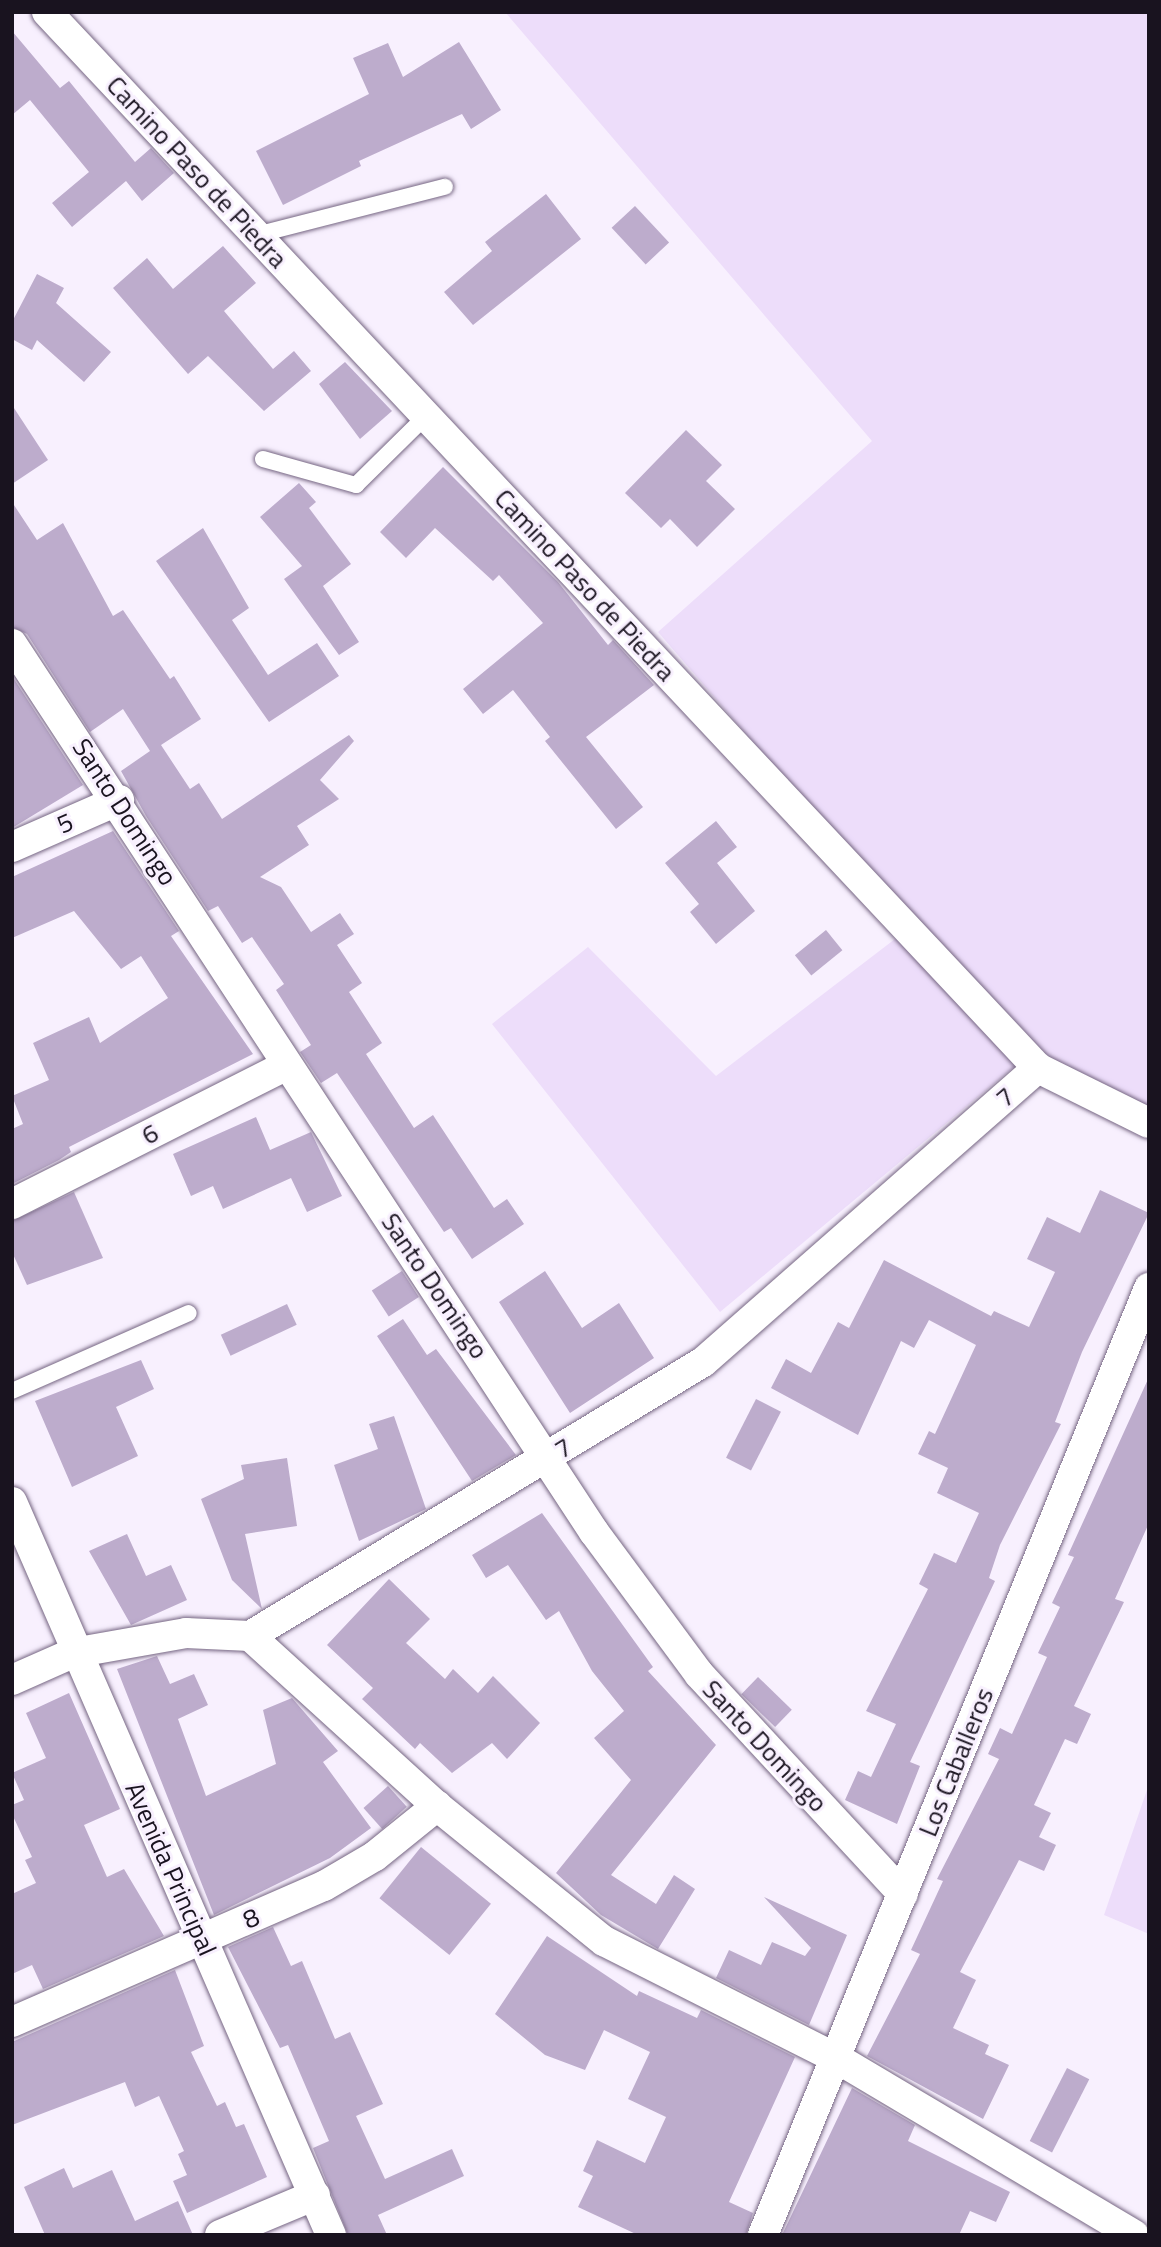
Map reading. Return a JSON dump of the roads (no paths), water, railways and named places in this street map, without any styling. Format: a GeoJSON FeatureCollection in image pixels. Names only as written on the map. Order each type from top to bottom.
{"type":"FeatureCollection","features":[{"type":"Feature","properties":{"kind":"street","name":"Camino Paso de Piedra"},"geometry":{"type":"LineString","coordinates":[[47,12],[1038,1068],[1149,1123]]}},
{"type":"Feature","properties":{"kind":"street","name":"Santo Domingo"},"geometry":{"type":"LineString","coordinates":[[12,644],[119,800],[287,1065],[548,1457],[594,1532],[699,1674],[903,1894]]}},
{"type":"Feature","properties":{"kind":"street","name":"5"},"geometry":{"type":"LineString","coordinates":[[12,847],[119,800]]}},
{"type":"Feature","properties":{"kind":"street","name":"6"},"geometry":{"type":"LineString","coordinates":[[12,1204],[287,1065]]}},
{"type":"Feature","properties":{"kind":"street","name":"7"},"geometry":{"type":"LineString","coordinates":[[250,1636],[703,1362],[1038,1068]]}},
{"type":"Feature","properties":{"kind":"street","name":"Los Caballeros"},"geometry":{"type":"LineString","coordinates":[[763,2235],[838,2059],[1149,1289]]}},
{"type":"Feature","properties":{"kind":"street","name":"Avenida Principal"},"geometry":{"type":"LineString","coordinates":[[12,1502],[73,1653],[331,2235]]}},
{"type":"Feature","properties":{"kind":"street"},"geometry":{"type":"LineString","coordinates":[[12,1680],[73,1653],[186,1633],[250,1636],[437,1806],[604,1941],[838,2059],[1134,2235]]}},
{"type":"Feature","properties":{"kind":"street","name":"8"},"geometry":{"type":"LineString","coordinates":[[12,2022],[324,1885],[375,1856],[437,1806]]}},
{"type":"Feature","properties":{"kind":"street"},"geometry":{"type":"LineString","coordinates":[[220,2235],[315,2195]]}},
{"type":"Feature","properties":{"kind":"lane"},"geometry":{"type":"LineString","coordinates":[[256,235],[445,187]]}},
{"type":"Feature","properties":{"kind":"lane"},"geometry":{"type":"LineString","coordinates":[[263,459],[356,485],[426,416]]}},
{"type":"Feature","properties":{"kind":"lane"},"geometry":{"type":"LineString","coordinates":[[12,1391],[189,1313]]}}]}
